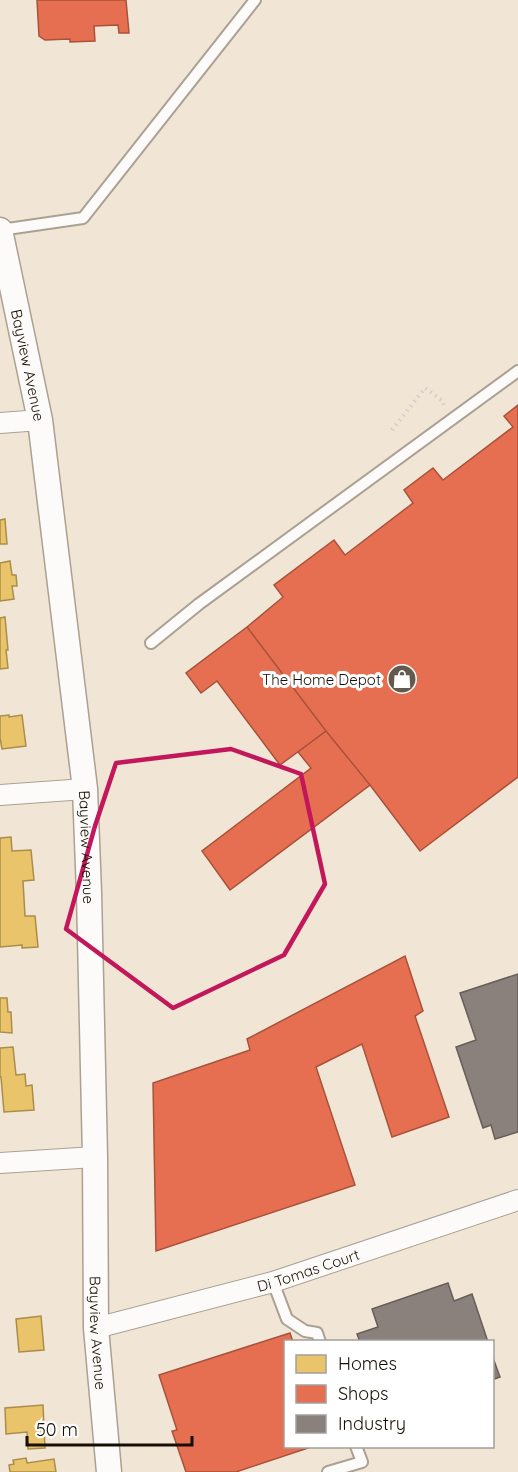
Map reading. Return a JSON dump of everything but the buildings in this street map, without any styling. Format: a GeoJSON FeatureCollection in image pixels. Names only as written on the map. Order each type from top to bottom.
{"type":"FeatureCollection","features":[{"type":"Feature","properties":{"kind":"street","name":"Bayview Avenue"},"geometry":{"type":"LineString","coordinates":[[0,230],[40,420],[85,789],[95,1156],[96,1328],[109,1472]]}},
{"type":"Feature","properties":{"kind":"street"},"geometry":{"type":"LineString","coordinates":[[0,423],[40,420]]}},
{"type":"Feature","properties":{"kind":"street"},"geometry":{"type":"LineString","coordinates":[[0,795],[85,789]]}},
{"type":"Feature","properties":{"kind":"street"},"geometry":{"type":"LineString","coordinates":[[0,1163],[95,1156]]}},
{"type":"Feature","properties":{"kind":"street","name":"Di Tomas Court"},"geometry":{"type":"LineString","coordinates":[[96,1328],[273,1282],[518,1200]]}},
{"type":"Feature","properties":{"kind":"lane"},"geometry":{"type":"LineString","coordinates":[[0,230],[83,218],[255,0]]}},
{"type":"Feature","properties":{"kind":"lane"},"geometry":{"type":"LineString","coordinates":[[151,643],[208,598],[518,370]]}},
{"type":"Feature","properties":{"kind":"lane"},"geometry":{"type":"LineString","coordinates":[[273,1282],[287,1318],[305,1331],[317,1333],[320,1340]]}},
{"type":"Feature","properties":{"kind":"lane"},"geometry":{"type":"LineString","coordinates":[[328,1472],[362,1462],[357,1448]]}},
{"type":"Feature","properties":{"kind":"path"},"geometry":{"type":"LineString","coordinates":[[392,430],[424,388],[443,401],[447,423]]}},
{"type":"Feature","properties":{"kind":"highlighted area"},"geometry":{"type":"Polygon","coordinates":[[[231,749],[301,774],[325,884],[284,955],[173,1008],[66,929],[95,826],[116,763],[231,749]]]}},
{"type":"Feature","properties":{"kind":"place","name":"The Home Depot"},"geometry":{"type":"Point","coordinates":[402,679]}}]}
